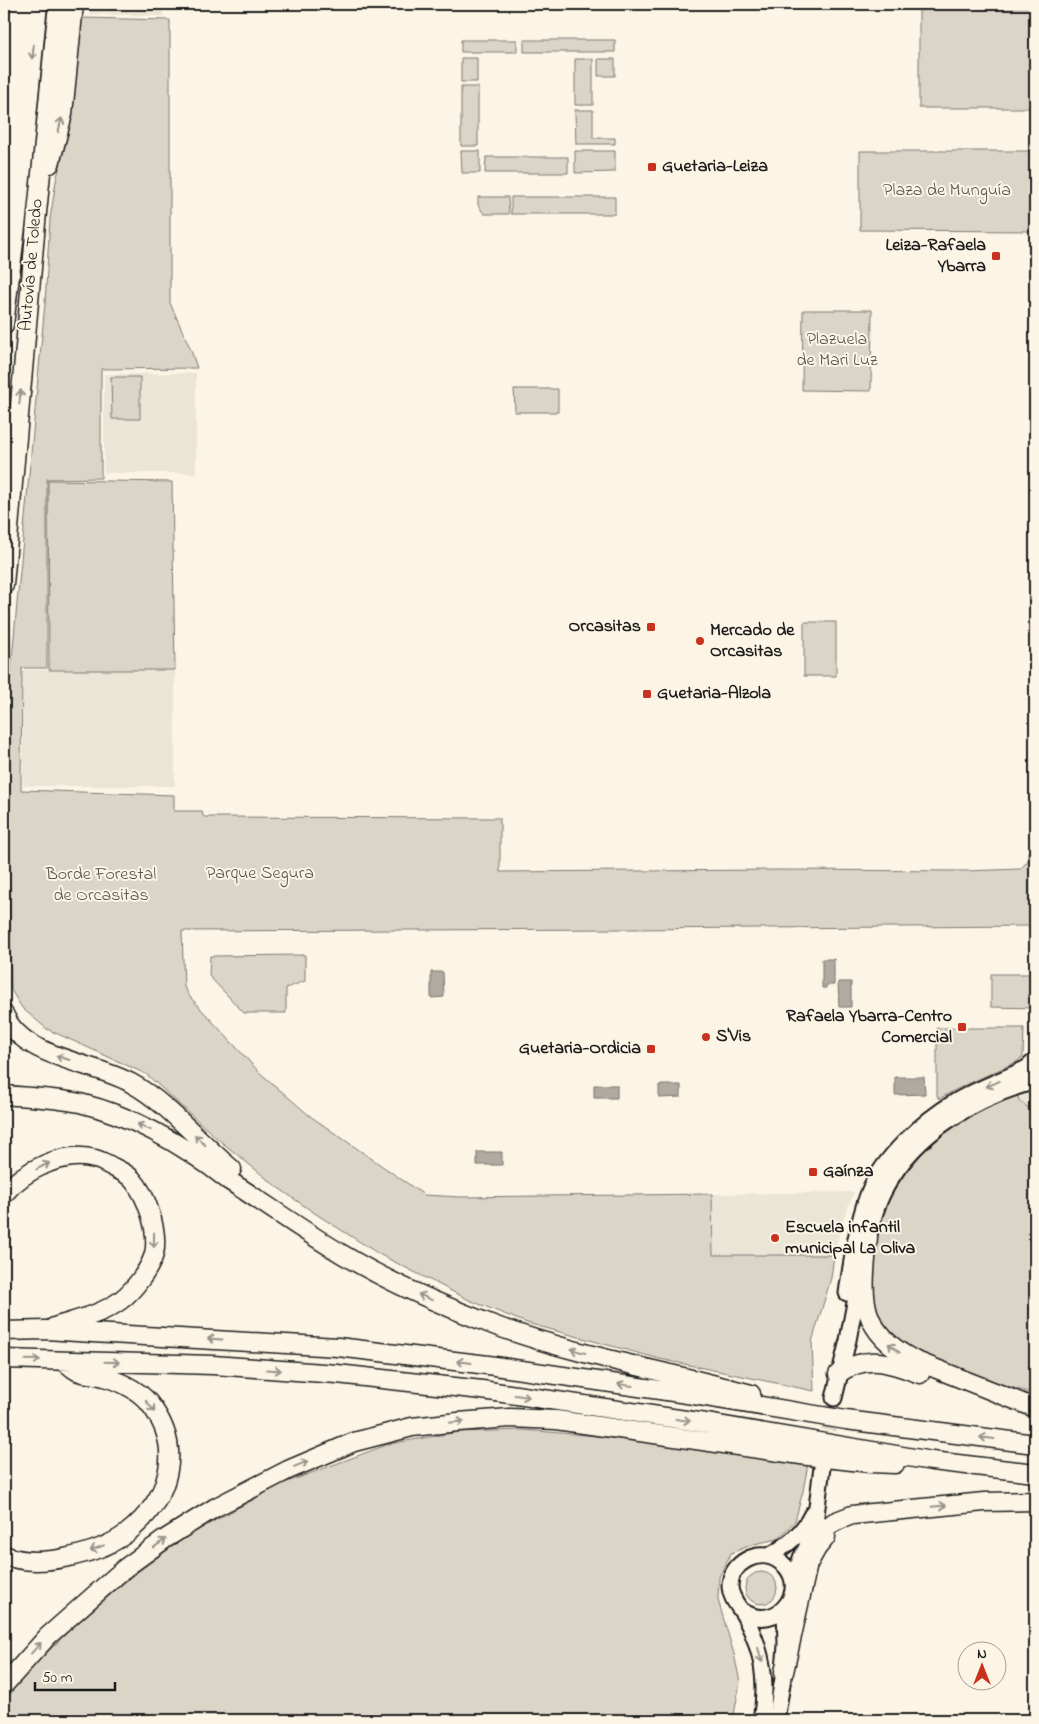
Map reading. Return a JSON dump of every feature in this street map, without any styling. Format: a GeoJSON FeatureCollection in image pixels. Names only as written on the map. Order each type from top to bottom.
{"type":"FeatureCollection","features":[{"type":"Feature","properties":{"kind":"highway"},"geometry":{"type":"LineString","coordinates":[[4,233],[12,87],[20,4]]}},
{"type":"Feature","properties":{"kind":"highway","name":"Autovía de Toledo"},"geometry":{"type":"LineString","coordinates":[[4,310],[17,218],[38,4]]}},
{"type":"Feature","properties":{"kind":"highway","name":"Autovía de Toledo"},"geometry":{"type":"LineString","coordinates":[[4,585],[36,223],[58,4]]}},
{"type":"Feature","properties":{"kind":"highway"},"geometry":{"type":"LineString","coordinates":[[36,223],[63,114],[74,4]]}},
{"type":"Feature","properties":{"kind":"highway"},"geometry":{"type":"LineString","coordinates":[[4,1014],[7,1022],[33,1046],[57,1056],[111,1073],[159,1102],[219,1159],[303,1229]]}},
{"type":"Feature","properties":{"kind":"highway"},"geometry":{"type":"LineString","coordinates":[[4,1096],[78,1103],[106,1111],[159,1134],[342,1255],[391,1281],[448,1307],[531,1338],[846,1420]]}},
{"type":"Feature","properties":{"kind":"highway"},"geometry":{"type":"LineString","coordinates":[[4,1194],[12,1185],[31,1171],[56,1160],[72,1158],[95,1159],[132,1178],[150,1212],[155,1234],[154,1254],[134,1288],[120,1301],[94,1314],[46,1330]]}},
{"type":"Feature","properties":{"kind":"highway"},"geometry":{"type":"LineString","coordinates":[[868,1237],[865,1305],[874,1326],[885,1340],[902,1354],[914,1360],[1035,1409]]}},
{"type":"Feature","properties":{"kind":"highway"},"geometry":{"type":"LineString","coordinates":[[4,1331],[46,1330],[338,1347],[488,1365],[694,1395],[846,1420],[1035,1444]]}},
{"type":"Feature","properties":{"kind":"highway"},"geometry":{"type":"LineString","coordinates":[[4,1360],[213,1365],[337,1374],[472,1389],[706,1423],[932,1461],[1035,1474]]}},
{"type":"Feature","properties":{"kind":"highway"},"geometry":{"type":"LineString","coordinates":[[4,1555],[16,1560],[49,1561],[75,1556],[101,1547],[126,1534],[153,1507],[166,1482],[170,1456],[167,1436],[160,1419],[148,1402],[124,1385],[96,1375],[78,1372],[63,1360]]}},
{"type":"Feature","properties":{"kind":"highway"},"geometry":{"type":"LineString","coordinates":[[838,1374],[849,1367],[862,1363],[887,1362],[993,1398],[1035,1409]]}},
{"type":"Feature","properties":{"kind":"highway"},"geometry":{"type":"LineString","coordinates":[[4,1685],[48,1636],[105,1585],[165,1539],[208,1511],[288,1470],[354,1442],[412,1427],[510,1418],[556,1420],[870,1463],[891,1464],[932,1461]]}},
{"type":"Feature","properties":{"kind":"highway"},"geometry":{"type":"LineString","coordinates":[[809,1543],[842,1518],[862,1513],[984,1502],[1035,1500]]}},
{"type":"Feature","properties":{"kind":"highway"},"geometry":{"type":"LineString","coordinates":[[784,1672],[808,1564],[817,1548],[832,1531],[848,1523],[891,1511]]}},
{"type":"Feature","properties":{"kind":"main road"},"geometry":{"type":"LineString","coordinates":[[834,1398],[842,1326],[857,1237],[870,1191],[882,1167],[925,1123],[941,1111],[955,1102],[1027,1068],[1035,1061]]}},
{"type":"Feature","properties":{"kind":"main road"},"geometry":{"type":"LineString","coordinates":[[838,1374],[848,1340],[868,1237],[875,1211],[886,1187],[900,1166],[930,1133],[950,1118],[974,1105],[1035,1081]]}},
{"type":"Feature","properties":{"kind":"main road"},"geometry":{"type":"LineString","coordinates":[[793,1582],[785,1566],[769,1556],[760,1555],[751,1557],[736,1568],[730,1586],[731,1595],[735,1603],[748,1615],[761,1618],[773,1616],[784,1608],[791,1597],[800,1558],[809,1543],[815,1523],[822,1467]]}},
{"type":"Feature","properties":{"kind":"main road"},"geometry":{"type":"LineString","coordinates":[[769,1556],[799,1535],[805,1527],[817,1501]]}},
{"type":"Feature","properties":{"kind":"main road"},"geometry":{"type":"LineString","coordinates":[[776,1720],[784,1672],[787,1636],[784,1608]]}},
{"type":"Feature","properties":{"kind":"main road"},"geometry":{"type":"LineString","coordinates":[[741,1610],[755,1640],[761,1659],[765,1682],[761,1720]]}},
{"type":"Feature","properties":{"kind":"shaded area"},"geometry":{"type":"Polygon","coordinates":[[[91,4],[163,4],[163,16],[90,14],[91,4]]]}},
{"type":"Feature","properties":{"kind":"shaded area"},"geometry":{"type":"Polygon","coordinates":[[[196,373],[196,473],[104,473],[104,374],[196,373]]]}},
{"type":"Feature","properties":{"kind":"shaded area"},"geometry":{"type":"Polygon","coordinates":[[[23,670],[175,670],[175,786],[23,786],[23,670]]]}},
{"type":"Feature","properties":{"kind":"shaded area"},"geometry":{"type":"Polygon","coordinates":[[[822,959],[834,959],[834,985],[826,985],[826,988],[822,988],[822,959]]]}},
{"type":"Feature","properties":{"kind":"shaded area"},"geometry":{"type":"Polygon","coordinates":[[[431,972],[443,972],[444,997],[431,998],[431,972]]]}},
{"type":"Feature","properties":{"kind":"shaded area"},"geometry":{"type":"Polygon","coordinates":[[[838,982],[851,982],[851,1007],[839,1007],[838,982]]]}},
{"type":"Feature","properties":{"kind":"shaded area"},"geometry":{"type":"Polygon","coordinates":[[[895,1077],[924,1077],[925,1094],[895,1095],[895,1077]]]}},
{"type":"Feature","properties":{"kind":"shaded area"},"geometry":{"type":"Polygon","coordinates":[[[1035,1081],[1035,1112],[1020,1102],[1014,1088],[1035,1081]]]}},
{"type":"Feature","properties":{"kind":"shaded area"},"geometry":{"type":"Polygon","coordinates":[[[594,1085],[617,1085],[617,1098],[594,1098],[594,1085]]]}},
{"type":"Feature","properties":{"kind":"shaded area"},"geometry":{"type":"Polygon","coordinates":[[[659,1085],[681,1085],[681,1097],[659,1098],[659,1085]]]}},
{"type":"Feature","properties":{"kind":"shaded area"},"geometry":{"type":"Polygon","coordinates":[[[477,1152],[502,1152],[502,1165],[477,1165],[477,1152]]]}},
{"type":"Feature","properties":{"kind":"shaded area","name":"Escuela infantil municipal La Oliva"},"geometry":{"type":"Polygon","coordinates":[[[854,1192],[842,1222],[834,1255],[713,1255],[712,1194],[854,1192]]]}},
{"type":"Feature","properties":{"kind":"green space"},"geometry":{"type":"Polygon","coordinates":[[[919,4],[1035,4],[1035,108],[919,108],[919,4]]]}},
{"type":"Feature","properties":{"kind":"green space"},"geometry":{"type":"Polygon","coordinates":[[[81,18],[170,20],[170,303],[197,368],[101,369],[101,478],[47,479],[47,668],[22,668],[21,790],[174,795],[174,811],[202,811],[205,817],[500,818],[500,872],[965,871],[1020,869],[1028,861],[1028,852],[1035,852],[1035,926],[182,931],[184,987],[190,997],[259,1072],[310,1116],[424,1195],[461,1197],[712,1194],[713,1255],[834,1255],[831,1278],[812,1342],[814,1391],[660,1359],[527,1323],[469,1300],[379,1254],[316,1214],[277,1187],[219,1140],[146,1074],[47,1029],[22,1008],[11,990],[9,886],[4,839],[4,731],[45,303],[50,219],[56,181],[72,118],[81,18]]]}},
{"type":"Feature","properties":{"kind":"green space"},"geometry":{"type":"Polygon","coordinates":[[[461,40],[517,40],[517,52],[461,52],[461,40]]]}},
{"type":"Feature","properties":{"kind":"green space"},"geometry":{"type":"Polygon","coordinates":[[[524,40],[615,40],[615,52],[524,52],[524,40]]]}},
{"type":"Feature","properties":{"kind":"green space"},"geometry":{"type":"Polygon","coordinates":[[[461,58],[477,58],[477,82],[461,82],[461,58]]]}},
{"type":"Feature","properties":{"kind":"green space"},"geometry":{"type":"Polygon","coordinates":[[[575,59],[593,59],[593,105],[575,105],[575,59]]]}},
{"type":"Feature","properties":{"kind":"green space"},"geometry":{"type":"Polygon","coordinates":[[[598,59],[615,59],[615,76],[598,76],[598,59]]]}},
{"type":"Feature","properties":{"kind":"green space"},"geometry":{"type":"Polygon","coordinates":[[[461,87],[478,87],[478,146],[461,146],[461,87]]]}},
{"type":"Feature","properties":{"kind":"green space"},"geometry":{"type":"Polygon","coordinates":[[[575,110],[593,110],[593,138],[615,138],[615,144],[576,144],[575,110]]]}},
{"type":"Feature","properties":{"kind":"green space"},"geometry":{"type":"Polygon","coordinates":[[[461,151],[480,151],[480,173],[462,173],[461,151]]]}},
{"type":"Feature","properties":{"kind":"green space"},"geometry":{"type":"Polygon","coordinates":[[[575,151],[615,151],[615,172],[575,173],[575,151]]]}},
{"type":"Feature","properties":{"kind":"green space","name":"Plaza de Munguía"},"geometry":{"type":"Polygon","coordinates":[[[860,151],[1035,151],[1035,231],[860,230],[860,151]]]}},
{"type":"Feature","properties":{"kind":"green space"},"geometry":{"type":"Polygon","coordinates":[[[486,157],[568,157],[568,173],[485,173],[486,157]]]}},
{"type":"Feature","properties":{"kind":"green space"},"geometry":{"type":"Polygon","coordinates":[[[478,197],[508,197],[509,214],[484,214],[478,205],[478,197]]]}},
{"type":"Feature","properties":{"kind":"green space"},"geometry":{"type":"Polygon","coordinates":[[[511,197],[615,197],[615,214],[511,214],[511,197]]]}},
{"type":"Feature","properties":{"kind":"green space","name":"Plazuela de Mari Luz"},"geometry":{"type":"Polygon","coordinates":[[[803,310],[872,310],[871,391],[802,390],[803,310]]]}},
{"type":"Feature","properties":{"kind":"green space"},"geometry":{"type":"Polygon","coordinates":[[[111,377],[140,377],[140,419],[112,419],[111,377]]]}},
{"type":"Feature","properties":{"kind":"green space"},"geometry":{"type":"Polygon","coordinates":[[[514,389],[558,389],[558,412],[515,412],[514,389]]]}},
{"type":"Feature","properties":{"kind":"green space"},"geometry":{"type":"Polygon","coordinates":[[[48,480],[172,482],[175,670],[49,670],[48,480]]]}},
{"type":"Feature","properties":{"kind":"green space"},"geometry":{"type":"Polygon","coordinates":[[[804,622],[836,622],[836,676],[804,676],[804,622]]]}},
{"type":"Feature","properties":{"kind":"green space"},"geometry":{"type":"Polygon","coordinates":[[[305,955],[305,981],[286,988],[286,1013],[244,1013],[209,976],[210,956],[305,955]]]}},
{"type":"Feature","properties":{"kind":"green space"},"geometry":{"type":"Polygon","coordinates":[[[991,974],[1035,974],[1035,1008],[991,1007],[991,974]]]}},
{"type":"Feature","properties":{"kind":"green space"},"geometry":{"type":"Polygon","coordinates":[[[937,1028],[1024,1028],[1023,1057],[939,1099],[937,1096],[937,1028]]]}},
{"type":"Feature","properties":{"kind":"green space"},"geometry":{"type":"Polygon","coordinates":[[[1017,1095],[1020,1102],[1035,1112],[1035,1394],[971,1376],[906,1349],[874,1316],[871,1305],[873,1250],[878,1224],[888,1200],[904,1175],[925,1150],[948,1131],[970,1116],[1017,1095]]]}},
{"type":"Feature","properties":{"kind":"green space"},"geometry":{"type":"Polygon","coordinates":[[[524,1430],[597,1436],[808,1464],[795,1521],[778,1539],[754,1544],[731,1553],[719,1577],[718,1600],[740,1682],[733,1720],[4,1720],[4,1702],[22,1677],[70,1630],[132,1576],[184,1538],[223,1516],[282,1484],[389,1444],[458,1432],[524,1430]]]}},
{"type":"Feature","properties":{"kind":"green space"},"geometry":{"type":"Polygon","coordinates":[[[761,1572],[773,1576],[777,1588],[773,1600],[761,1604],[749,1600],[745,1588],[749,1576],[761,1572]]]}},
{"type":"Feature","properties":{"kind":"tunnel"},"geometry":{"type":"LineString","coordinates":[[825,1453],[834,1398]]}},
{"type":"Feature","properties":{"kind":"place","name":"Guetaria-Leiza"},"geometry":{"type":"Point","coordinates":[652,167]}},
{"type":"Feature","properties":{"kind":"place","name":"Leiza-Rafaela Ybarra"},"geometry":{"type":"Point","coordinates":[996,256]}},
{"type":"Feature","properties":{"kind":"place","name":"Orcasitas"},"geometry":{"type":"Point","coordinates":[651,627]}},
{"type":"Feature","properties":{"kind":"place","name":"Mercado de Orcasitas"},"geometry":{"type":"Point","coordinates":[700,641]}},
{"type":"Feature","properties":{"kind":"place","name":"Guetaria-Alzola"},"geometry":{"type":"Point","coordinates":[647,694]}},
{"type":"Feature","properties":{"kind":"place","name":"Rafaela Ybarra-Centro Comercial"},"geometry":{"type":"Point","coordinates":[962,1027]}},
{"type":"Feature","properties":{"kind":"place","name":"S'Vis"},"geometry":{"type":"Point","coordinates":[706,1037]}},
{"type":"Feature","properties":{"kind":"place","name":"Guetaria-Ordicia"},"geometry":{"type":"Point","coordinates":[651,1049]}},
{"type":"Feature","properties":{"kind":"place","name":"Gaínza"},"geometry":{"type":"Point","coordinates":[813,1172]}},
{"type":"Feature","properties":{"kind":"place","name":"Escuela infantil municipal La Oliva"},"geometry":{"type":"Point","coordinates":[775,1238]}},
{"type":"Feature","properties":{"kind":"park label","name":"Parque Segura"},"geometry":{"type":"Point","coordinates":[260,874]}},
{"type":"Feature","properties":{"kind":"park label","name":"Borde Forestal de Orcasitas"},"geometry":{"type":"Point","coordinates":[101,885]}}]}
